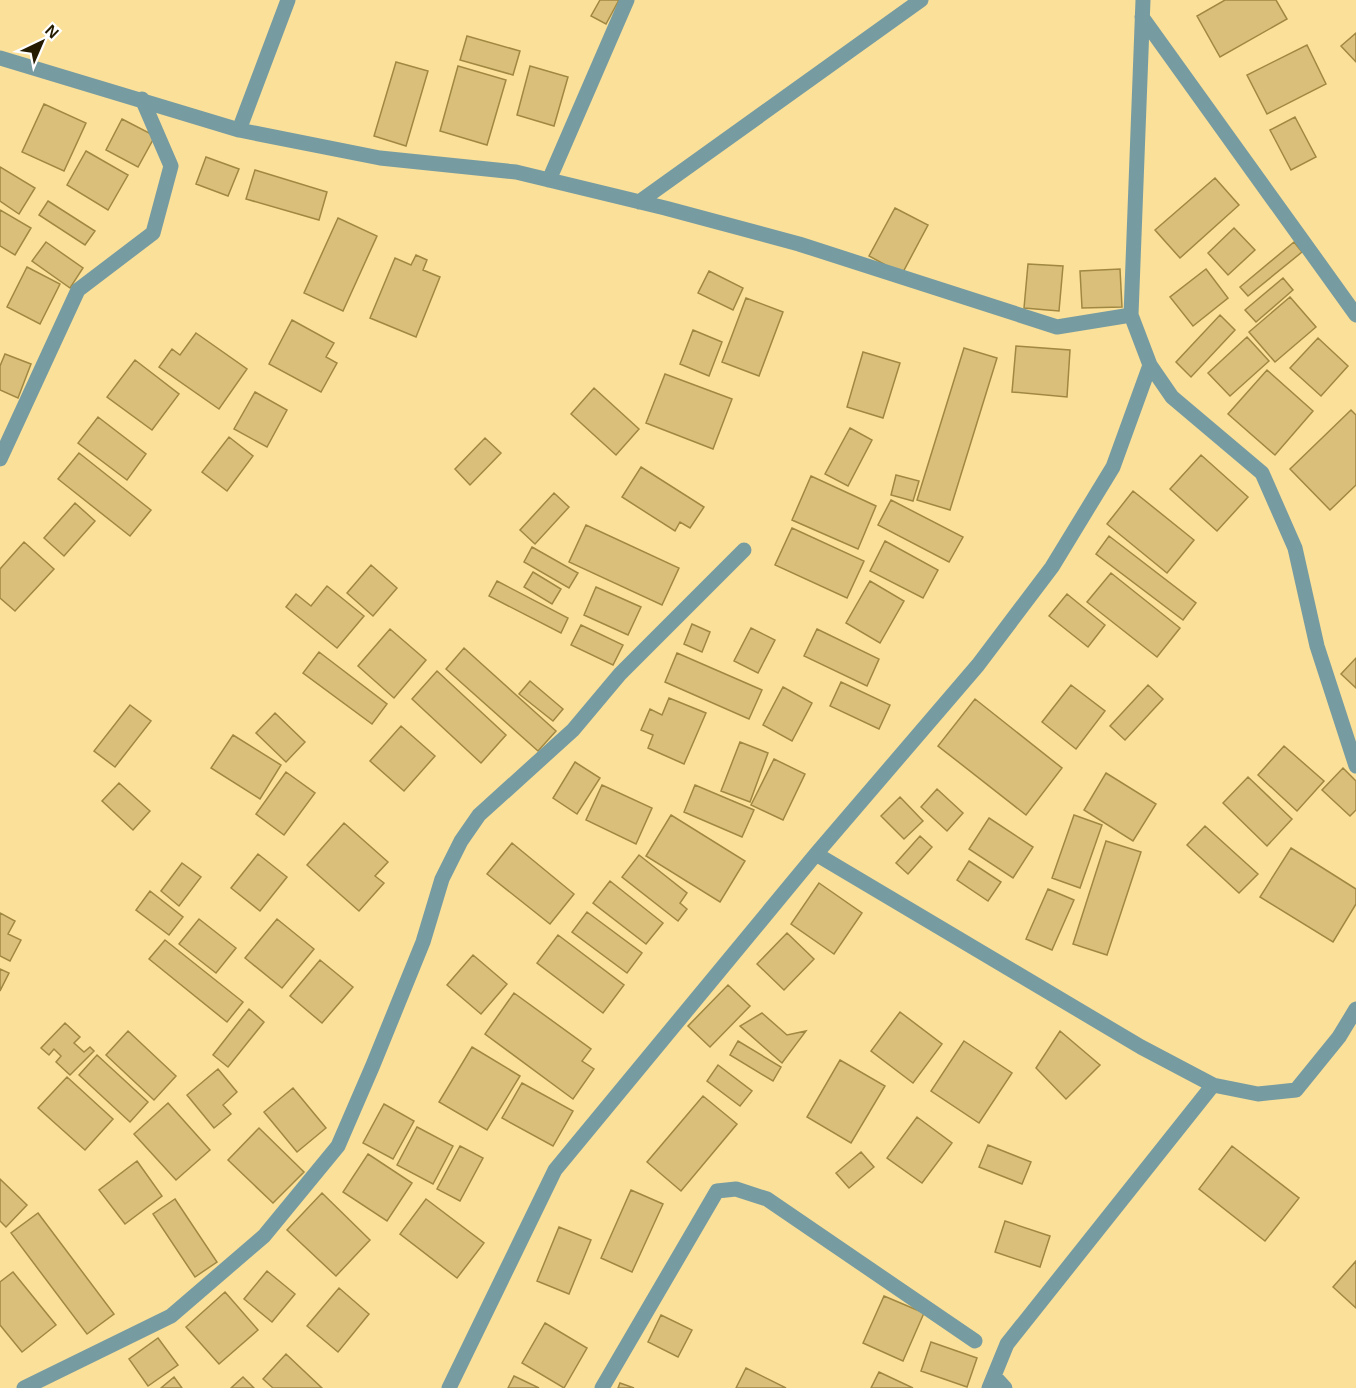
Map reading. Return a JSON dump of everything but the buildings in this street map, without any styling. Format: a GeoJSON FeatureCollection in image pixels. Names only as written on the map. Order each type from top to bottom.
{"type":"FeatureCollection","features":[{"type":"Feature","properties":{"kind":"street"},"geometry":{"type":"LineString","coordinates":[[239,130],[288,0]]}},
{"type":"Feature","properties":{"kind":"street"},"geometry":{"type":"LineString","coordinates":[[549,180],[627,0]]}},
{"type":"Feature","properties":{"kind":"street"},"geometry":{"type":"LineString","coordinates":[[639,201],[921,0]]}},
{"type":"Feature","properties":{"kind":"street"},"geometry":{"type":"LineString","coordinates":[[1143,0],[1131,315],[1150,364],[1172,398],[1262,473],[1295,548],[1317,646],[1356,766]]}},
{"type":"Feature","properties":{"kind":"street"},"geometry":{"type":"LineString","coordinates":[[1142,17],[1356,315]]}},
{"type":"Feature","properties":{"kind":"street"},"geometry":{"type":"LineString","coordinates":[[0,58],[239,130],[380,158],[516,172],[639,201],[800,244],[1057,327],[1131,315]]}},
{"type":"Feature","properties":{"kind":"street"},"geometry":{"type":"LineString","coordinates":[[0,459],[78,290],[153,233],[171,166],[142,99]]}},
{"type":"Feature","properties":{"kind":"street"},"geometry":{"type":"LineString","coordinates":[[448,1388],[555,1170],[816,854],[978,665],[1052,567],[1113,467],[1150,364]]}},
{"type":"Feature","properties":{"kind":"street"},"geometry":{"type":"LineString","coordinates":[[24,1388],[171,1316],[264,1236],[338,1146],[374,1065],[423,942],[442,879],[461,841],[479,815],[573,730],[620,674],[744,550]]}},
{"type":"Feature","properties":{"kind":"street"},"geometry":{"type":"LineString","coordinates":[[816,854],[1141,1047],[1213,1085],[1258,1094],[1296,1090],[1340,1037],[1356,1009]]}},
{"type":"Feature","properties":{"kind":"street"},"geometry":{"type":"LineString","coordinates":[[996,1384],[1007,1344],[1213,1085]]}},
{"type":"Feature","properties":{"kind":"street"},"geometry":{"type":"LineString","coordinates":[[602,1388],[717,1191],[736,1189],[766,1199],[975,1341]]}}]}
